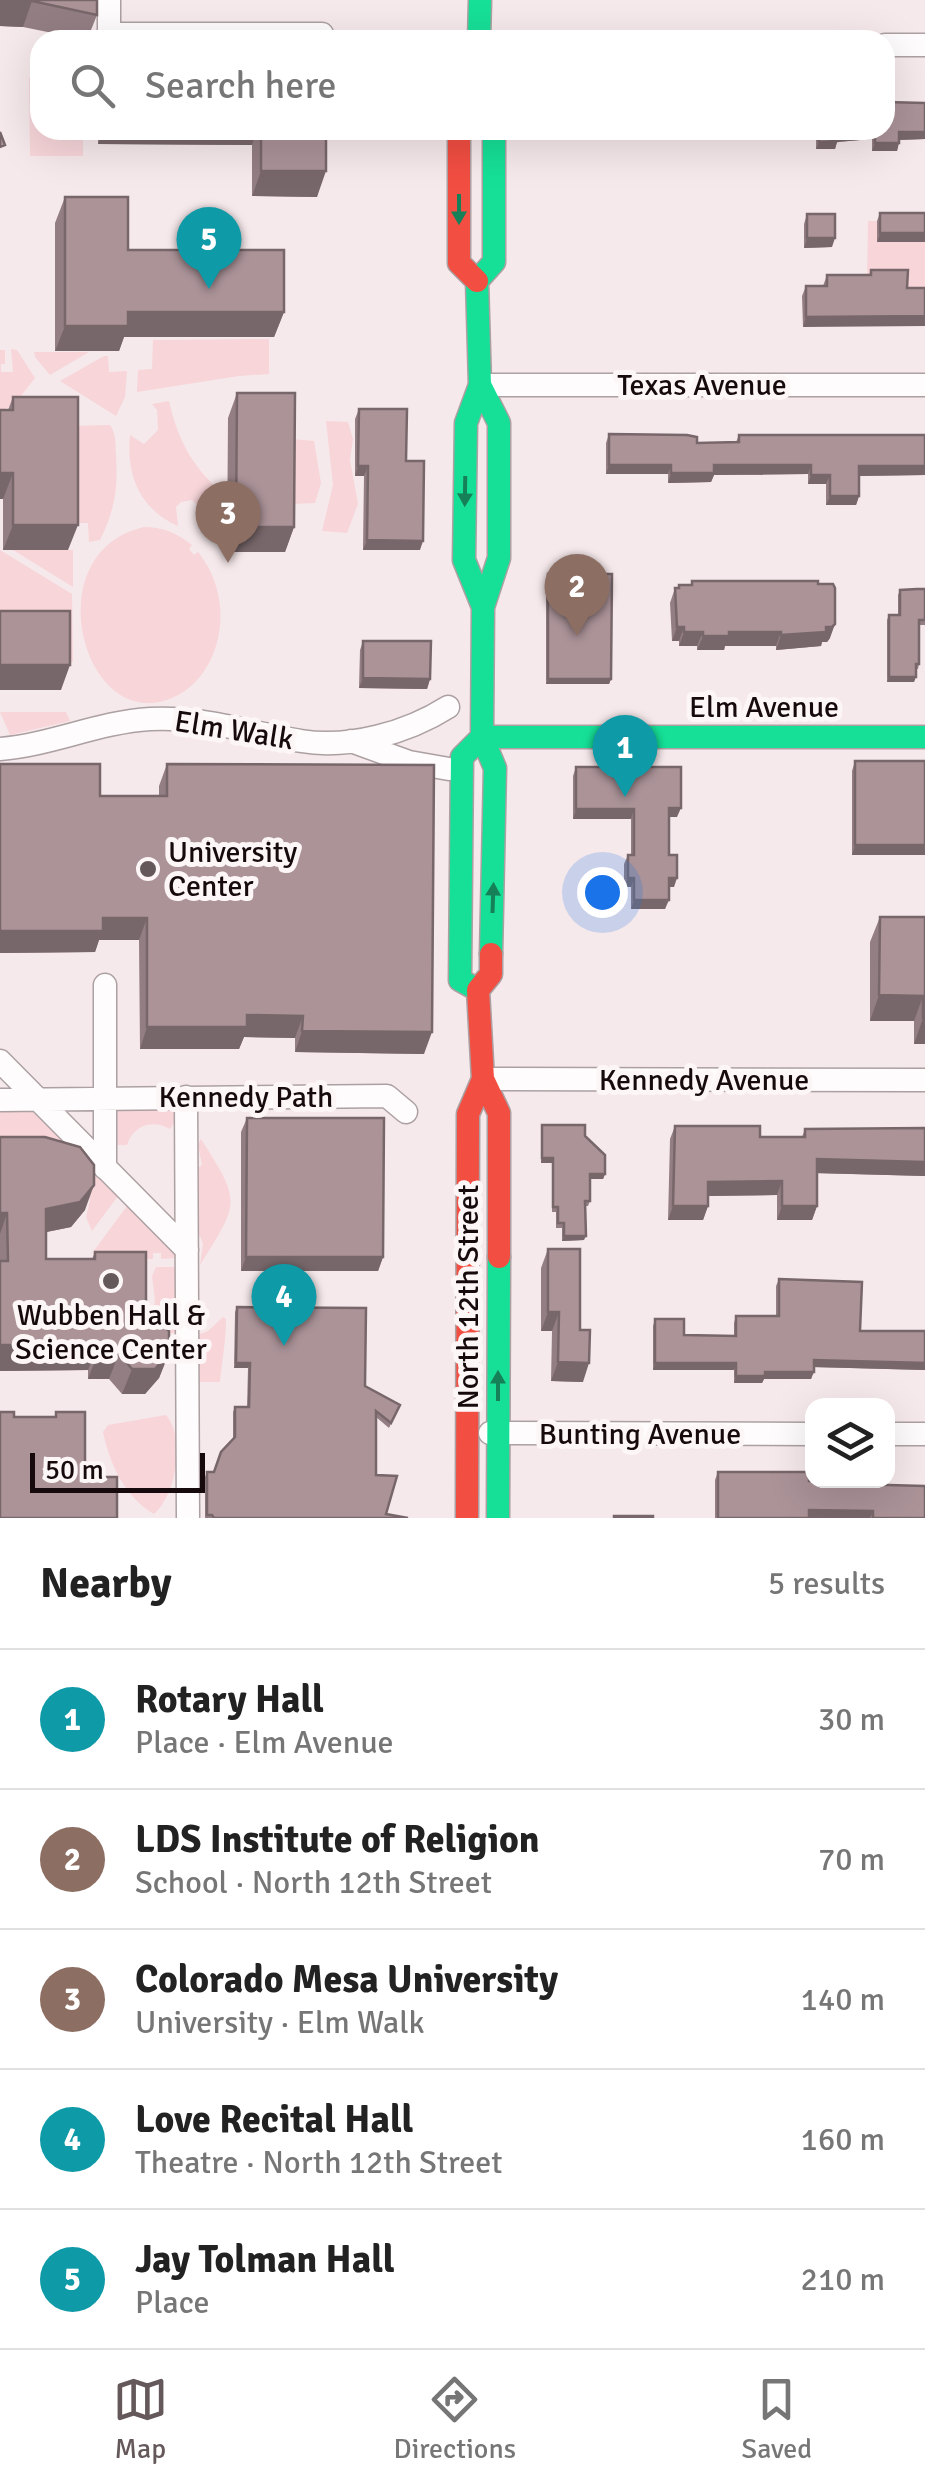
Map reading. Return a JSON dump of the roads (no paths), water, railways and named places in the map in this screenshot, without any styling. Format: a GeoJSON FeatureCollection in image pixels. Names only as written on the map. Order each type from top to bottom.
{"type":"FeatureCollection","features":[{"type":"Feature","properties":{"kind":"main road"},"geometry":{"type":"LineString","coordinates":[[478,30],[480,0]]}},
{"type":"Feature","properties":{"kind":"main road","name":"North 12th Street"},"geometry":{"type":"LineString","coordinates":[[459,140],[460,262],[477,280],[480,385],[466,422],[464,560],[484,608]]}},
{"type":"Feature","properties":{"kind":"main road","name":"North 12th Street"},"geometry":{"type":"LineString","coordinates":[[477,280],[494,262],[494,140]]}},
{"type":"Feature","properties":{"kind":"main road","name":"North 12th Street"},"geometry":{"type":"LineString","coordinates":[[480,385],[499,422],[498,558],[484,608],[482,737],[495,768],[491,974],[478,990],[482,1079],[498,1113],[498,1518]]}},
{"type":"Feature","properties":{"kind":"main road","name":"North 12th Street"},"geometry":{"type":"LineString","coordinates":[[478,990],[460,980],[460,798],[462,757],[482,737]]}},
{"type":"Feature","properties":{"kind":"main road","name":"Elm Avenue"},"geometry":{"type":"LineString","coordinates":[[482,737],[925,737]]}},
{"type":"Feature","properties":{"kind":"main road","name":"North 12th Street"},"geometry":{"type":"LineString","coordinates":[[467,1518],[468,1114],[482,1079]]}},
{"type":"Feature","properties":{"kind":"street"},"geometry":{"type":"LineString","coordinates":[[108,0],[109,30]]}},
{"type":"Feature","properties":{"kind":"street"},"geometry":{"type":"LineString","coordinates":[[895,44],[925,45]]}},
{"type":"Feature","properties":{"kind":"street","name":"Texas Avenue"},"geometry":{"type":"LineString","coordinates":[[480,385],[925,384]]}},
{"type":"Feature","properties":{"kind":"street","name":"Elm Walk"},"geometry":{"type":"LineString","coordinates":[[0,750],[152,718],[226,723],[301,741],[351,741],[402,729],[448,707]]}},
{"type":"Feature","properties":{"kind":"street","name":"Elm Walk"},"geometry":{"type":"LineString","coordinates":[[351,741],[409,762],[449,769]]}},
{"type":"Feature","properties":{"kind":"street"},"geometry":{"type":"LineString","coordinates":[[104,985],[105,1168]]}},
{"type":"Feature","properties":{"kind":"street"},"geometry":{"type":"LineString","coordinates":[[0,1061],[187,1250]]}},
{"type":"Feature","properties":{"kind":"street","name":"Kennedy Avenue"},"geometry":{"type":"LineString","coordinates":[[482,1079],[925,1080]]}},
{"type":"Feature","properties":{"kind":"street"},"geometry":{"type":"LineString","coordinates":[[186,1096],[188,1518]]}},
{"type":"Feature","properties":{"kind":"street","name":"Kennedy Path"},"geometry":{"type":"LineString","coordinates":[[0,1100],[387,1096],[406,1112]]}},
{"type":"Feature","properties":{"kind":"street","name":"Bunting Avenue"},"geometry":{"type":"LineString","coordinates":[[467,1433],[805,1434]]}},
{"type":"Feature","properties":{"kind":"street"},"geometry":{"type":"LineString","coordinates":[[895,1434],[925,1434]]}},
{"type":"Feature","properties":{"kind":"place","name":"Jay Tolman Hall"},"geometry":{"type":"Point","coordinates":[209,289]}},
{"type":"Feature","properties":{"kind":"place","name":"Colorado Mesa University"},"geometry":{"type":"Point","coordinates":[228,563]}},
{"type":"Feature","properties":{"kind":"place","name":"LDS Institute of Religion"},"geometry":{"type":"Point","coordinates":[577,636]}},
{"type":"Feature","properties":{"kind":"place","name":"Rotary Hall"},"geometry":{"type":"Point","coordinates":[625,797]}},
{"type":"Feature","properties":{"kind":"place","name":"University Center"},"geometry":{"type":"Point","coordinates":[148,869]}},
{"type":"Feature","properties":{"kind":"place","name":"Wubben Hall & Science Center"},"geometry":{"type":"Point","coordinates":[111,1281]}},
{"type":"Feature","properties":{"kind":"place","name":"Love Recital Hall"},"geometry":{"type":"Point","coordinates":[284,1346]}}]}
